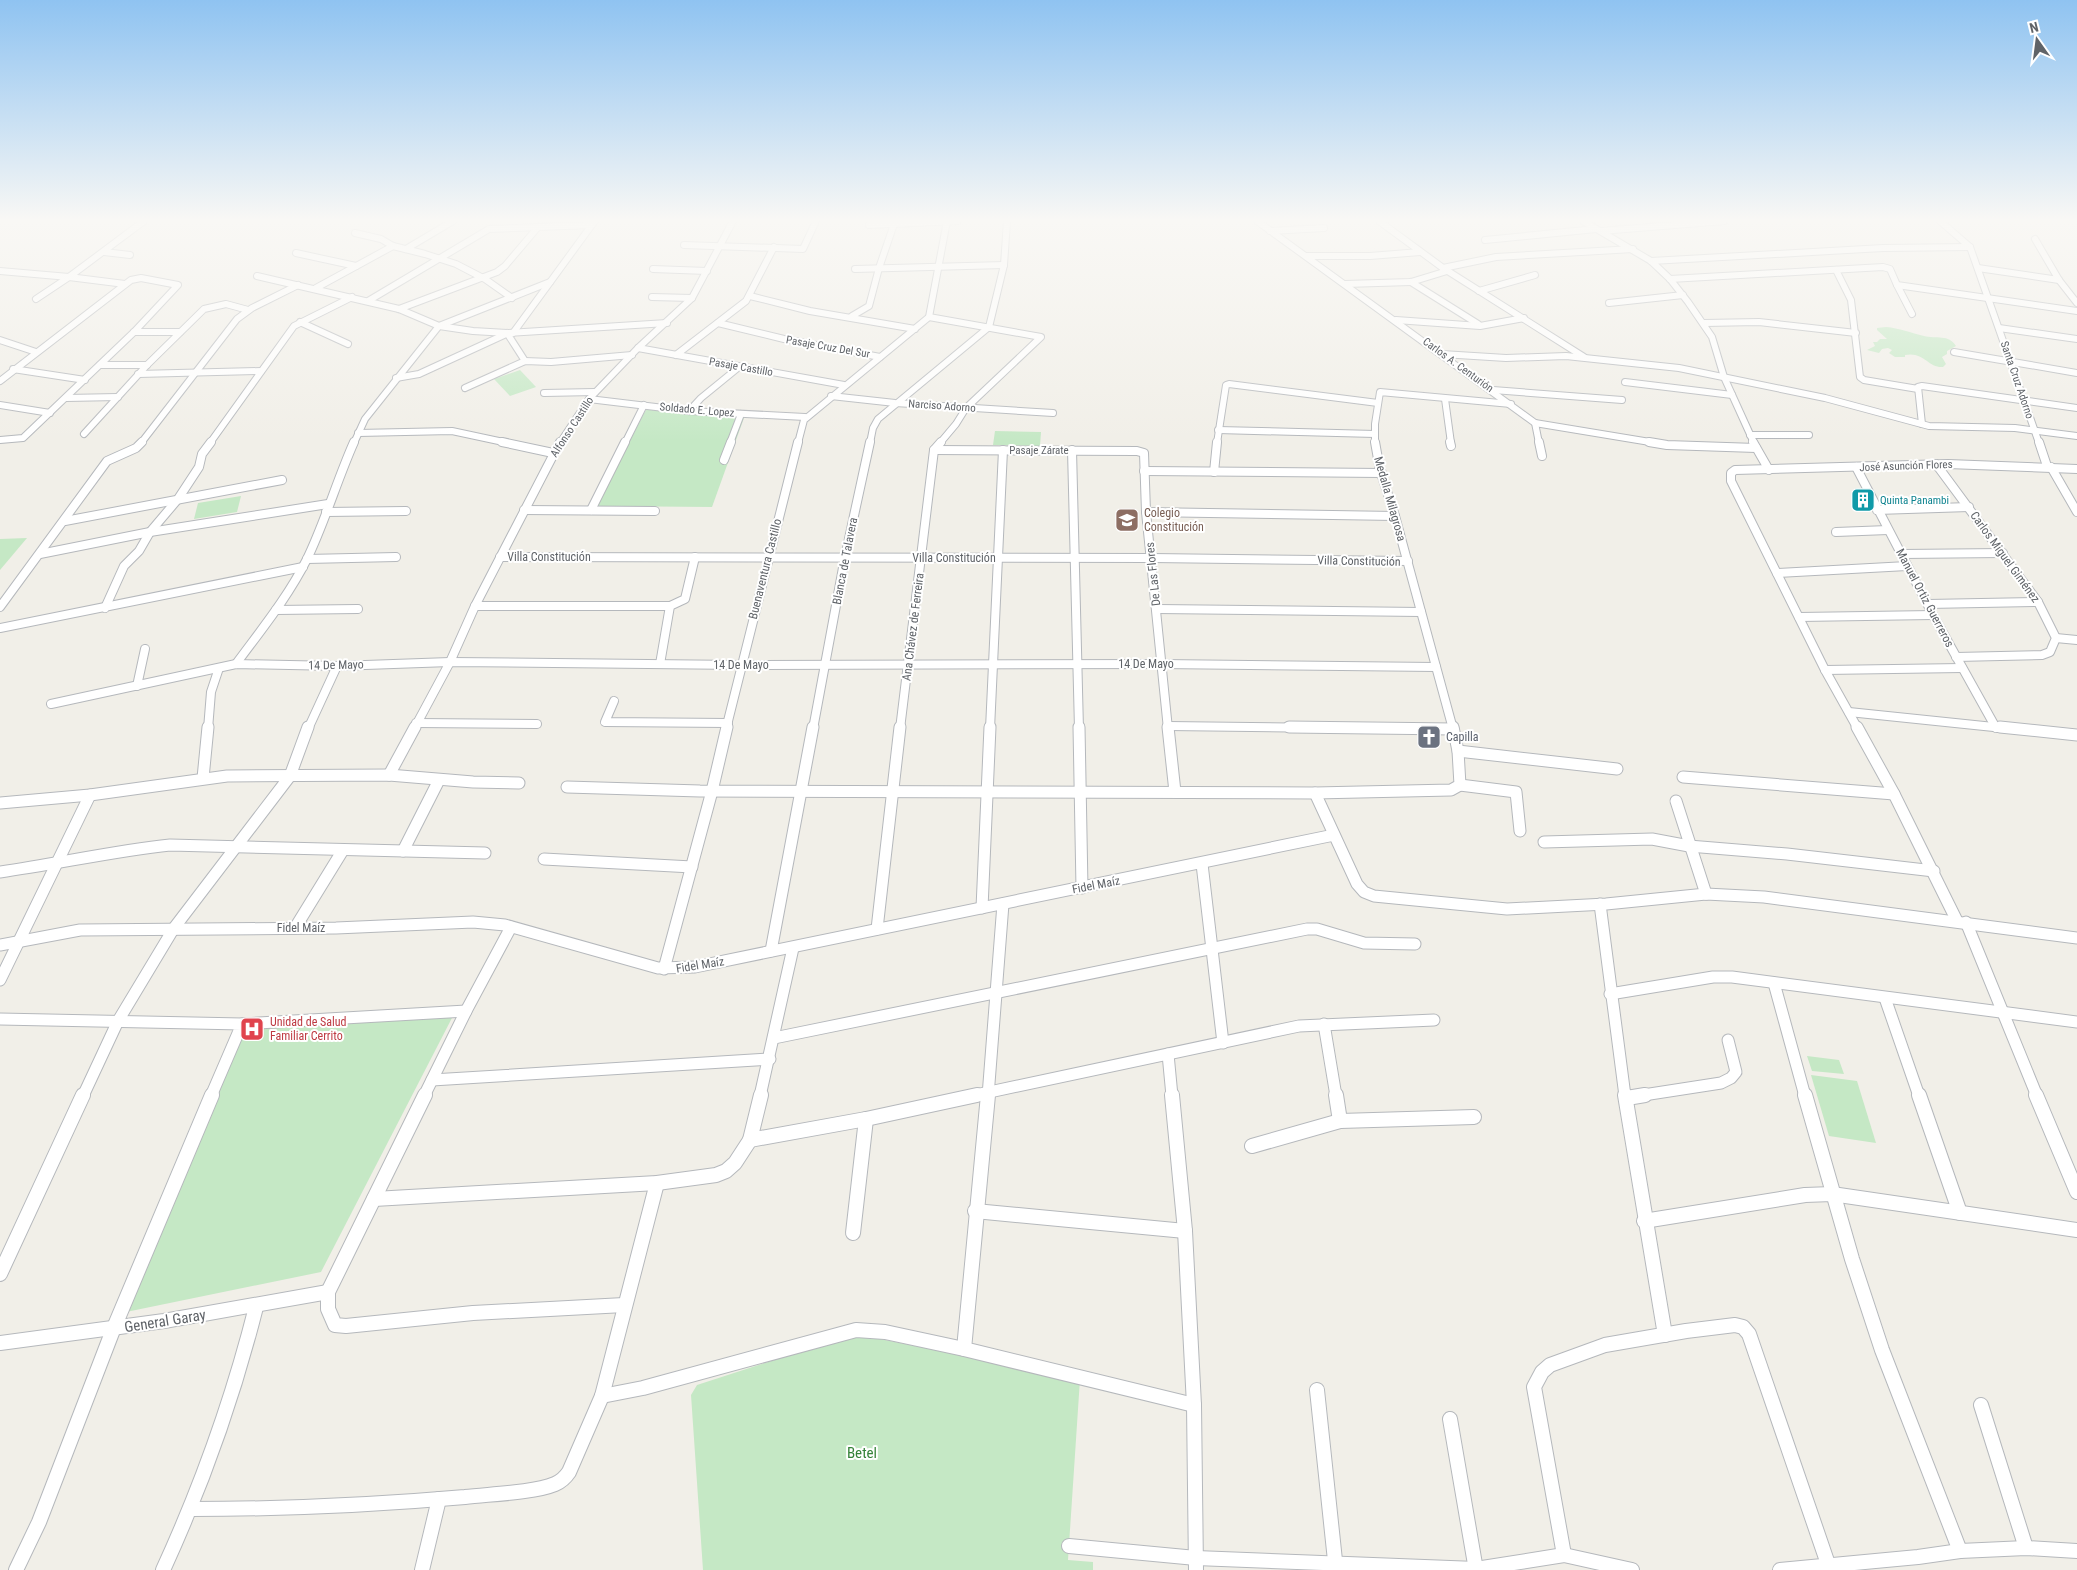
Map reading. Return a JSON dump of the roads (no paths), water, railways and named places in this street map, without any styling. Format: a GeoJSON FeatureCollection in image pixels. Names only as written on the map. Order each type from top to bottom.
{"type":"FeatureCollection","features":[{"type":"Feature","properties":{"kind":"street"},"geometry":{"type":"LineString","coordinates":[[36,299],[43,294]]}},
{"type":"Feature","properties":{"kind":"street"},"geometry":{"type":"LineString","coordinates":[[1,379],[112,294]]}},
{"type":"Feature","properties":{"kind":"street"},"geometry":{"type":"LineString","coordinates":[[0,440],[23,438],[134,332],[169,294]]}},
{"type":"Feature","properties":{"kind":"street"},"geometry":{"type":"LineString","coordinates":[[0,607],[65,521],[107,461],[114,456],[135,450],[140,445],[237,319],[248,310],[279,294]]}},
{"type":"Feature","properties":{"kind":"street"},"geometry":{"type":"LineString","coordinates":[[341,294],[398,308],[439,326],[510,333],[667,323]]}},
{"type":"Feature","properties":{"kind":"street"},"geometry":{"type":"LineString","coordinates":[[368,301],[380,294]]}},
{"type":"Feature","properties":{"kind":"street"},"geometry":{"type":"LineString","coordinates":[[398,308],[437,294]]}},
{"type":"Feature","properties":{"kind":"street"},"geometry":{"type":"LineString","coordinates":[[507,294],[512,298]]}},
{"type":"Feature","properties":{"kind":"street"},"geometry":{"type":"LineString","coordinates":[[236,664],[276,610],[308,559],[358,433],[371,409],[439,326],[521,294]]}},
{"type":"Feature","properties":{"kind":"street"},"geometry":{"type":"LineString","coordinates":[[396,378],[419,374],[510,333],[540,294]]}},
{"type":"Feature","properties":{"kind":"street","name":"Alfonso Castillo"},"geometry":{"type":"LineString","coordinates":[[389,775],[450,662],[475,606],[554,453],[589,399],[694,294]]}},
{"type":"Feature","properties":{"kind":"street"},"geometry":{"type":"LineString","coordinates":[[852,316],[869,306],[872,294]]}},
{"type":"Feature","properties":{"kind":"street"},"geometry":{"type":"LineString","coordinates":[[805,417],[929,316],[934,294]]}},
{"type":"Feature","properties":{"kind":"street"},"geometry":{"type":"LineString","coordinates":[[989,326],[997,294]]}},
{"type":"Feature","properties":{"kind":"street","name":"Carlos A. Centurión"},"geometry":{"type":"LineString","coordinates":[[1359,294],[1511,404],[1535,424]]}},
{"type":"Feature","properties":{"kind":"street"},"geometry":{"type":"LineString","coordinates":[[1430,294],[1480,326]]}},
{"type":"Feature","properties":{"kind":"street"},"geometry":{"type":"LineString","coordinates":[[1484,294],[1587,359]]}},
{"type":"Feature","properties":{"kind":"street"},"geometry":{"type":"LineString","coordinates":[[1848,294],[1851,300],[1856,333],[1860,377],[1864,380],[1918,389],[1922,386],[1929,386],[2077,408]]}},
{"type":"Feature","properties":{"kind":"street"},"geometry":{"type":"LineString","coordinates":[[1902,294],[1912,314]]}},
{"type":"Feature","properties":{"kind":"street"},"geometry":{"type":"LineString","coordinates":[[1963,294],[2077,311]]}},
{"type":"Feature","properties":{"kind":"street","name":"Santa Cruz Adorno"},"geometry":{"type":"LineString","coordinates":[[1988,294],[2026,401],[2034,430],[2049,467],[2076,509]]}},
{"type":"Feature","properties":{"kind":"street"},"geometry":{"type":"LineString","coordinates":[[1609,303],[1683,295],[1712,337],[1724,377],[1756,448],[1769,470]]}},
{"type":"Feature","properties":{"kind":"street"},"geometry":{"type":"LineString","coordinates":[[652,296],[692,298]]}},
{"type":"Feature","properties":{"kind":"street"},"geometry":{"type":"LineString","coordinates":[[676,355],[718,324],[750,296],[810,311],[852,316],[915,329]]}},
{"type":"Feature","properties":{"kind":"street"},"geometry":{"type":"LineString","coordinates":[[104,608],[124,566],[139,550],[150,532],[178,499],[199,467],[202,454],[294,326],[352,297]]}},
{"type":"Feature","properties":{"kind":"street"},"geometry":{"type":"LineString","coordinates":[[84,434],[138,374],[207,307],[232,304],[248,310]]}},
{"type":"Feature","properties":{"kind":"street"},"geometry":{"type":"LineString","coordinates":[[929,316],[1042,337],[966,408],[956,424],[934,450]]}},
{"type":"Feature","properties":{"kind":"street"},"geometry":{"type":"LineString","coordinates":[[1395,320],[1480,326],[1524,318]]}},
{"type":"Feature","properties":{"kind":"street"},"geometry":{"type":"LineString","coordinates":[[300,322],[348,344]]}},
{"type":"Feature","properties":{"kind":"street"},"geometry":{"type":"LineString","coordinates":[[1704,323],[1759,322],[1856,333]]}},
{"type":"Feature","properties":{"kind":"street","name":"Pasaje Cruz Del Sur"},"geometry":{"type":"LineString","coordinates":[[718,324],[784,339],[880,357]]}},
{"type":"Feature","properties":{"kind":"street","name":"Blanca de Talavera"},"geometry":{"type":"LineString","coordinates":[[771,952],[845,557],[873,428],[878,419],[895,403],[989,326]]}},
{"type":"Feature","properties":{"kind":"street"},"geometry":{"type":"LineString","coordinates":[[1999,329],[2077,340]]}},
{"type":"Feature","properties":{"kind":"street"},"geometry":{"type":"LineString","coordinates":[[134,332],[180,332]]}},
{"type":"Feature","properties":{"kind":"street"},"geometry":{"type":"LineString","coordinates":[[510,333],[525,361]]}},
{"type":"Feature","properties":{"kind":"street"},"geometry":{"type":"LineString","coordinates":[[0,340],[36,352]]}},
{"type":"Feature","properties":{"kind":"street","name":"Pasaje Castillo"},"geometry":{"type":"LineString","coordinates":[[638,348],[844,385]]}},
{"type":"Feature","properties":{"kind":"street"},"geometry":{"type":"LineString","coordinates":[[1954,352],[2077,373]]}},
{"type":"Feature","properties":{"kind":"street"},"geometry":{"type":"LineString","coordinates":[[1442,354],[1506,358],[1566,356],[1680,368],[1842,402],[1936,427],[2034,430],[2077,436]]}},
{"type":"Feature","properties":{"kind":"street"},"geometry":{"type":"LineString","coordinates":[[466,388],[525,361],[551,362],[632,355]]}},
{"type":"Feature","properties":{"kind":"street"},"geometry":{"type":"LineString","coordinates":[[100,365],[147,365]]}},
{"type":"Feature","properties":{"kind":"street"},"geometry":{"type":"LineString","coordinates":[[689,410],[739,366]]}},
{"type":"Feature","properties":{"kind":"street"},"geometry":{"type":"LineString","coordinates":[[13,369],[84,380]]}},
{"type":"Feature","properties":{"kind":"street"},"geometry":{"type":"LineString","coordinates":[[138,374],[261,371]]}},
{"type":"Feature","properties":{"kind":"street"},"geometry":{"type":"LineString","coordinates":[[1625,382],[1732,394]]}},
{"type":"Feature","properties":{"kind":"street"},"geometry":{"type":"LineString","coordinates":[[1214,472],[1218,430],[1226,385],[1229,384],[1378,403],[1382,391],[1445,399],[1511,404]]}},
{"type":"Feature","properties":{"kind":"street"},"geometry":{"type":"LineString","coordinates":[[1918,389],[1922,424]]}},
{"type":"Feature","properties":{"kind":"street"},"geometry":{"type":"LineString","coordinates":[[1492,390],[1622,400]]}},
{"type":"Feature","properties":{"kind":"street"},"geometry":{"type":"LineString","coordinates":[[544,393],[596,392]]}},
{"type":"Feature","properties":{"kind":"street","name":"Narciso Adorno"},"geometry":{"type":"LineString","coordinates":[[831,396],[895,403],[1053,413]]}},
{"type":"Feature","properties":{"kind":"street"},"geometry":{"type":"LineString","coordinates":[[66,398],[118,397]]}},
{"type":"Feature","properties":{"kind":"street","name":"Soldado E. Lopez"},"geometry":{"type":"LineString","coordinates":[[589,399],[689,410],[805,417]]}},
{"type":"Feature","properties":{"kind":"street"},"geometry":{"type":"LineString","coordinates":[[1445,399],[1450,446]]}},
{"type":"Feature","properties":{"kind":"street","name":"Medalla Milagrosa"},"geometry":{"type":"LineString","coordinates":[[1378,403],[1375,443],[1385,489],[1408,561],[1454,729],[1458,751],[1458,787]]}},
{"type":"Feature","properties":{"kind":"street"},"geometry":{"type":"LineString","coordinates":[[0,405],[50,414]]}},
{"type":"Feature","properties":{"kind":"street"},"geometry":{"type":"LineString","coordinates":[[591,510],[644,405]]}},
{"type":"Feature","properties":{"kind":"street"},"geometry":{"type":"LineString","coordinates":[[724,460],[741,414]]}},
{"type":"Feature","properties":{"kind":"street","name":"Buenaventura Castillo"},"geometry":{"type":"LineString","coordinates":[[664,969],[712,791],[741,665],[805,417]]}},
{"type":"Feature","properties":{"kind":"street"},"geometry":{"type":"LineString","coordinates":[[1542,456],[1535,424],[1666,445],[1756,448]]}},
{"type":"Feature","properties":{"kind":"street"},"geometry":{"type":"LineString","coordinates":[[1218,430],[1375,434]]}},
{"type":"Feature","properties":{"kind":"street"},"geometry":{"type":"LineString","coordinates":[[358,433],[452,431],[554,453]]}},
{"type":"Feature","properties":{"kind":"street"},"geometry":{"type":"LineString","coordinates":[[1750,435],[1809,434]]}},
{"type":"Feature","properties":{"kind":"street","name":"Pasaje Zárate"},"geometry":{"type":"LineString","coordinates":[[934,450],[1137,450],[1144,453]]}},
{"type":"Feature","properties":{"kind":"street","name":"Ana Chávez de Ferreira"},"geometry":{"type":"LineString","coordinates":[[877,929],[934,450]]}},
{"type":"Feature","properties":{"kind":"street"},"geometry":{"type":"LineString","coordinates":[[982,908],[1003,450]]}},
{"type":"Feature","properties":{"kind":"street"},"geometry":{"type":"LineString","coordinates":[[1072,450],[1077,558],[1077,664],[1082,888]]}},
{"type":"Feature","properties":{"kind":"street","name":"De Las Flores"},"geometry":{"type":"LineString","coordinates":[[1144,453],[1146,512],[1175,792]]}},
{"type":"Feature","properties":{"kind":"street","name":"José Asunción Flores"},"geometry":{"type":"LineString","coordinates":[[1777,573],[1732,481],[1731,473],[1735,470],[1936,464],[2077,469]]}},
{"type":"Feature","properties":{"kind":"street","name":"Carlos Miguel Giménez"},"geometry":{"type":"LineString","coordinates":[[1936,464],[2038,602],[2056,638]]}},
{"type":"Feature","properties":{"kind":"street","name":"Manuel Ortiz Guerreros"},"geometry":{"type":"LineString","coordinates":[[1856,467],[1933,615],[1996,728]]}},
{"type":"Feature","properties":{"kind":"street"},"geometry":{"type":"LineString","coordinates":[[1144,472],[1382,473]]}},
{"type":"Feature","properties":{"kind":"street"},"geometry":{"type":"LineString","coordinates":[[65,521],[282,480]]}},
{"type":"Feature","properties":{"kind":"street"},"geometry":{"type":"LineString","coordinates":[[1877,510],[1969,507]]}},
{"type":"Feature","properties":{"kind":"street"},"geometry":{"type":"LineString","coordinates":[[40,554],[150,532],[327,508],[406,511]]}},
{"type":"Feature","properties":{"kind":"street"},"geometry":{"type":"LineString","coordinates":[[524,510],[655,511]]}},
{"type":"Feature","properties":{"kind":"street"},"geometry":{"type":"LineString","coordinates":[[1146,512],[1395,516]]}},
{"type":"Feature","properties":{"kind":"street"},"geometry":{"type":"LineString","coordinates":[[1836,532],[1888,530]]}},
{"type":"Feature","properties":{"kind":"street"},"geometry":{"type":"LineString","coordinates":[[1902,554],[2003,553]]}},
{"type":"Feature","properties":{"kind":"street"},"geometry":{"type":"LineString","coordinates":[[308,559],[396,557]]}},
{"type":"Feature","properties":{"kind":"street","name":"Villa Constitución"},"geometry":{"type":"LineString","coordinates":[[500,557],[1152,558],[1408,561]]}},
{"type":"Feature","properties":{"kind":"street"},"geometry":{"type":"LineString","coordinates":[[475,606],[675,605],[685,599],[695,557]]}},
{"type":"Feature","properties":{"kind":"street"},"geometry":{"type":"LineString","coordinates":[[1907,566],[1777,573],[1826,670],[1962,922],[2002,1012],[2077,1192]]}},
{"type":"Feature","properties":{"kind":"street"},"geometry":{"type":"LineString","coordinates":[[0,628],[303,567]]}},
{"type":"Feature","properties":{"kind":"street"},"geometry":{"type":"LineString","coordinates":[[1928,604],[2038,602]]}},
{"type":"Feature","properties":{"kind":"street"},"geometry":{"type":"LineString","coordinates":[[660,664],[670,606]]}},
{"type":"Feature","properties":{"kind":"street"},"geometry":{"type":"LineString","coordinates":[[276,610],[358,609]]}},
{"type":"Feature","properties":{"kind":"street"},"geometry":{"type":"LineString","coordinates":[[1157,609],[1421,612]]}},
{"type":"Feature","properties":{"kind":"street"},"geometry":{"type":"LineString","coordinates":[[1799,617],[1933,615]]}},
{"type":"Feature","properties":{"kind":"street"},"geometry":{"type":"LineString","coordinates":[[1956,657],[2042,655],[2050,652],[2056,638],[2077,640]]}},
{"type":"Feature","properties":{"kind":"street"},"geometry":{"type":"LineString","coordinates":[[137,686],[144,649]]}},
{"type":"Feature","properties":{"kind":"street","name":"14 De Mayo"},"geometry":{"type":"LineString","coordinates":[[51,704],[236,664],[337,666],[450,662],[741,665],[1161,664],[1436,667]]}},
{"type":"Feature","properties":{"kind":"street"},"geometry":{"type":"LineString","coordinates":[[0,1274],[118,1021],[174,928],[290,776],[309,724],[337,666]]}},
{"type":"Feature","properties":{"kind":"street"},"geometry":{"type":"LineString","coordinates":[[203,778],[211,692],[220,668]]}},
{"type":"Feature","properties":{"kind":"street"},"geometry":{"type":"LineString","coordinates":[[1826,670],[1962,668]]}},
{"type":"Feature","properties":{"kind":"street"},"geometry":{"type":"LineString","coordinates":[[614,701],[605,722],[728,723]]}},
{"type":"Feature","properties":{"kind":"street"},"geometry":{"type":"LineString","coordinates":[[1849,712],[2077,735]]}},
{"type":"Feature","properties":{"kind":"street"},"geometry":{"type":"LineString","coordinates":[[416,723],[537,724]]}},
{"type":"Feature","properties":{"kind":"street"},"geometry":{"type":"LineString","coordinates":[[1168,726],[1454,729]]}},
{"type":"Feature","properties":{"kind":"street"},"geometry":{"type":"LineString","coordinates":[[1458,751],[1617,769]]}},
{"type":"Feature","properties":{"kind":"street"},"geometry":{"type":"LineString","coordinates":[[0,803],[90,795],[203,778],[389,775],[439,780],[519,783]]}},
{"type":"Feature","properties":{"kind":"street"},"geometry":{"type":"LineString","coordinates":[[1683,777],[1894,794]]}},
{"type":"Feature","properties":{"kind":"street"},"geometry":{"type":"LineString","coordinates":[[403,851],[439,780]]}},
{"type":"Feature","properties":{"kind":"street"},"geometry":{"type":"LineString","coordinates":[[567,787],[712,791],[1315,793],[1451,790],[1458,787],[1511,790],[1516,792],[1520,831]]}},
{"type":"Feature","properties":{"kind":"street"},"geometry":{"type":"LineString","coordinates":[[1315,793],[1357,884],[1364,892],[1374,896],[1507,909],[1600,904],[1706,894],[1764,897],[2077,938]]}},
{"type":"Feature","properties":{"kind":"street"},"geometry":{"type":"LineString","coordinates":[[0,980],[90,795]]}},
{"type":"Feature","properties":{"kind":"street"},"geometry":{"type":"LineString","coordinates":[[1676,801],[1706,894]]}},
{"type":"Feature","properties":{"kind":"street","name":"Fidel Maíz"},"geometry":{"type":"LineString","coordinates":[[0,945],[80,930],[336,928],[473,922],[511,926],[664,969],[695,967],[1202,864],[1334,835]]}},
{"type":"Feature","properties":{"kind":"street"},"geometry":{"type":"LineString","coordinates":[[1544,842],[1652,839],[1689,846],[1787,854],[1934,871]]}},
{"type":"Feature","properties":{"kind":"street"},"geometry":{"type":"LineString","coordinates":[[0,872],[154,846],[485,854]]}},
{"type":"Feature","properties":{"kind":"street"},"geometry":{"type":"LineString","coordinates":[[295,928],[343,850]]}},
{"type":"Feature","properties":{"kind":"street"},"geometry":{"type":"LineString","coordinates":[[544,860],[692,867]]}},
{"type":"Feature","properties":{"kind":"street"},"geometry":{"type":"LineString","coordinates":[[1202,864],[1223,1043]]}},
{"type":"Feature","properties":{"kind":"street"},"geometry":{"type":"LineString","coordinates":[[964,1350],[998,991],[1003,904]]}},
{"type":"Feature","properties":{"kind":"street"},"geometry":{"type":"LineString","coordinates":[[1600,904],[1610,994],[1644,1221],[1665,1335]]}},
{"type":"Feature","properties":{"kind":"street"},"geometry":{"type":"LineString","coordinates":[[511,926],[466,1011],[328,1292],[327,1307],[329,1318],[335,1325],[346,1326],[473,1313],[624,1305]]}},
{"type":"Feature","properties":{"kind":"street"},"geometry":{"type":"LineString","coordinates":[[774,1038],[1307,929],[1316,929],[1364,943],[1415,944]]}},
{"type":"Feature","properties":{"kind":"street"},"geometry":{"type":"LineString","coordinates":[[374,1199],[657,1183],[716,1175],[726,1171],[735,1163],[750,1140],[770,1058],[793,948]]}},
{"type":"Feature","properties":{"kind":"street"},"geometry":{"type":"LineString","coordinates":[[1610,994],[1713,977],[1732,977],[2077,1022]]}},
{"type":"Feature","properties":{"kind":"street"},"geometry":{"type":"LineString","coordinates":[[1774,983],[1832,1194],[1881,1348],[1960,1551]]}},
{"type":"Feature","properties":{"kind":"street"},"geometry":{"type":"LineString","coordinates":[[1885,998],[1960,1213]]}},
{"type":"Feature","properties":{"kind":"street"},"geometry":{"type":"LineString","coordinates":[[0,1020],[242,1024],[466,1011]]}},
{"type":"Feature","properties":{"kind":"street"},"geometry":{"type":"LineString","coordinates":[[750,1140],[866,1119],[1299,1026],[1434,1020]]}},
{"type":"Feature","properties":{"kind":"street"},"geometry":{"type":"LineString","coordinates":[[16,1570],[42,1513],[113,1330],[242,1024]]}},
{"type":"Feature","properties":{"kind":"street"},"geometry":{"type":"LineString","coordinates":[[1324,1024],[1340,1121]]}},
{"type":"Feature","properties":{"kind":"street"},"geometry":{"type":"LineString","coordinates":[[1627,1098],[1721,1083],[1731,1078],[1736,1072],[1728,1040]]}},
{"type":"Feature","properties":{"kind":"street"},"geometry":{"type":"LineString","coordinates":[[1168,1054],[1185,1231],[1194,1404],[1196,1564]]}},
{"type":"Feature","properties":{"kind":"street"},"geometry":{"type":"LineString","coordinates":[[432,1080],[770,1058]]}},
{"type":"Feature","properties":{"kind":"street"},"geometry":{"type":"LineString","coordinates":[[1252,1146],[1340,1121],[1474,1117]]}},
{"type":"Feature","properties":{"kind":"street"},"geometry":{"type":"LineString","coordinates":[[853,1233],[866,1119]]}},
{"type":"Feature","properties":{"kind":"street"},"geometry":{"type":"LineString","coordinates":[[192,1509],[262,1509],[439,1499],[504,1493],[553,1485],[562,1481],[569,1472],[602,1396],[657,1183]]}},
{"type":"Feature","properties":{"kind":"street"},"geometry":{"type":"LineString","coordinates":[[1644,1221],[1805,1195],[1832,1194],[2077,1230]]}},
{"type":"Feature","properties":{"kind":"street"},"geometry":{"type":"LineString","coordinates":[[976,1211],[1185,1231]]}},
{"type":"Feature","properties":{"kind":"street","name":"General Garay"},"geometry":{"type":"LineString","coordinates":[[0,1343],[113,1330],[256,1307],[328,1292]]}},
{"type":"Feature","properties":{"kind":"street"},"geometry":{"type":"LineString","coordinates":[[163,1570],[192,1509],[226,1417],[256,1307]]}},
{"type":"Feature","properties":{"kind":"street"},"geometry":{"type":"LineString","coordinates":[[1564,1555],[1534,1387],[1542,1372],[1550,1365],[1605,1345],[1686,1331],[1735,1325],[1744,1327],[1749,1334],[1828,1564]]}},
{"type":"Feature","properties":{"kind":"street"},"geometry":{"type":"LineString","coordinates":[[602,1396],[643,1388],[856,1330],[885,1332],[1194,1404]]}},
{"type":"Feature","properties":{"kind":"street"},"geometry":{"type":"LineString","coordinates":[[1317,1390],[1336,1567]]}},
{"type":"Feature","properties":{"kind":"street"},"geometry":{"type":"LineString","coordinates":[[1981,1405],[2026,1548]]}},
{"type":"Feature","properties":{"kind":"street"},"geometry":{"type":"LineString","coordinates":[[1450,1419],[1476,1570]]}},
{"type":"Feature","properties":{"kind":"street"},"geometry":{"type":"LineString","coordinates":[[422,1570],[439,1499]]}},
{"type":"Feature","properties":{"kind":"street"},"geometry":{"type":"LineString","coordinates":[[1069,1546],[1196,1564],[1476,1570],[1564,1555],[1632,1570]]}},
{"type":"Feature","properties":{"kind":"street"},"geometry":{"type":"LineString","coordinates":[[1780,1570],[1828,1564],[1910,1558],[1960,1551],[2026,1548],[2077,1551]]}},
{"type":"Feature","properties":{"kind":"place","name":"Quinta Panambi"},"geometry":{"type":"Point","coordinates":[1863,500]}},
{"type":"Feature","properties":{"kind":"place","name":"Colegio Constitución"},"geometry":{"type":"Point","coordinates":[1127,520]}},
{"type":"Feature","properties":{"kind":"place","name":"Capilla"},"geometry":{"type":"Point","coordinates":[1429,737]}},
{"type":"Feature","properties":{"kind":"place","name":"Unidad de Salud Familiar Cerrito"},"geometry":{"type":"Point","coordinates":[252,1029]}},
{"type":"Feature","properties":{"kind":"park label","name":"Betel"},"geometry":{"type":"Point","coordinates":[862,1453]}}]}
